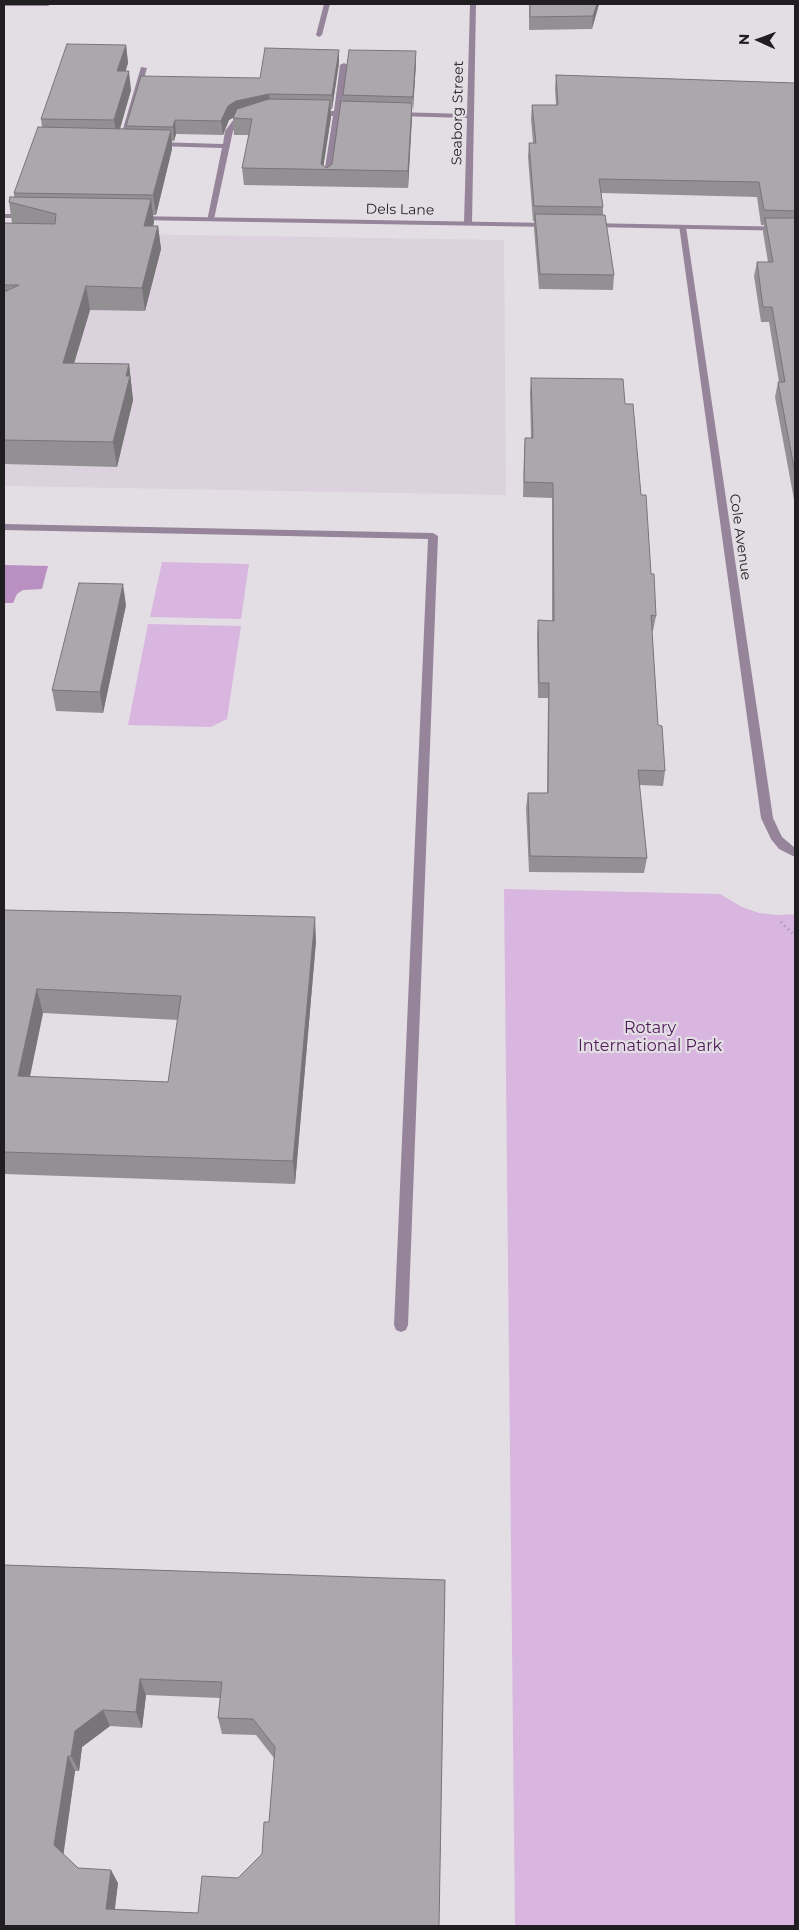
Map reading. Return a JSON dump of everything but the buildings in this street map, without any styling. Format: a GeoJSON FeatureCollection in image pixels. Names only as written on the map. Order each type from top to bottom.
{"type":"FeatureCollection","features":[{"type":"Feature","properties":{"kind":"street"},"geometry":{"type":"LineString","coordinates":[[4,4],[48,4]]}},
{"type":"Feature","properties":{"kind":"street"},"geometry":{"type":"LineString","coordinates":[[319,35],[327,4]]}},
{"type":"Feature","properties":{"kind":"street","name":"Seaborg Street"},"geometry":{"type":"LineString","coordinates":[[468,223],[473,4]]}},
{"type":"Feature","properties":{"kind":"street"},"geometry":{"type":"LineString","coordinates":[[327,181],[344,65]]}},
{"type":"Feature","properties":{"kind":"street"},"geometry":{"type":"LineString","coordinates":[[121,144],[143,68]]}},
{"type":"Feature","properties":{"kind":"street"},"geometry":{"type":"LineString","coordinates":[[307,113],[365,114]]}},
{"type":"Feature","properties":{"kind":"street"},"geometry":{"type":"LineString","coordinates":[[210,219],[229,131],[234,124],[258,114]]}},
{"type":"Feature","properties":{"kind":"street"},"geometry":{"type":"LineString","coordinates":[[384,114],[470,116]]}},
{"type":"Feature","properties":{"kind":"street"},"geometry":{"type":"LineString","coordinates":[[111,143],[130,144]]}},
{"type":"Feature","properties":{"kind":"street"},"geometry":{"type":"LineString","coordinates":[[149,144],[226,146]]}},
{"type":"Feature","properties":{"kind":"street"},"geometry":{"type":"LineString","coordinates":[[4,216],[33,216]]}},
{"type":"Feature","properties":{"kind":"street","name":"Dels Lane"},"geometry":{"type":"LineString","coordinates":[[131,218],[555,225]]}},
{"type":"Feature","properties":{"kind":"street"},"geometry":{"type":"LineString","coordinates":[[584,225],[795,229]]}},
{"type":"Feature","properties":{"kind":"street","name":"Cole Avenue"},"geometry":{"type":"LineString","coordinates":[[682,227],[767,818],[772,832],[783,846],[795,853]]}},
{"type":"Feature","properties":{"kind":"street"},"geometry":{"type":"LineString","coordinates":[[4,527],[433,536],[401,1325]]}},
{"type":"Feature","properties":{"kind":"path"},"geometry":{"type":"LineString","coordinates":[[781,922],[795,936]]}},
{"type":"Feature","properties":{"kind":"shaded area"},"geometry":{"type":"Polygon","coordinates":[[[4,232],[504,240],[506,495],[4,486],[4,232]]]}},
{"type":"Feature","properties":{"kind":"shaded area"},"geometry":{"type":"Polygon","coordinates":[[[4,565],[48,566],[42,589],[23,590],[17,594],[13,603],[4,603],[4,565]]]}},
{"type":"Feature","properties":{"kind":"green space"},"geometry":{"type":"Polygon","coordinates":[[[162,562],[249,564],[241,619],[150,617],[162,562]]]}},
{"type":"Feature","properties":{"kind":"green space"},"geometry":{"type":"Polygon","coordinates":[[[148,624],[241,626],[227,719],[211,727],[128,725],[148,624]]]}},
{"type":"Feature","properties":{"kind":"green space","name":"Rotary International Park"},"geometry":{"type":"Polygon","coordinates":[[[504,889],[720,894],[742,907],[759,913],[795,914],[795,1926],[515,1926],[504,889]]]}}]}
